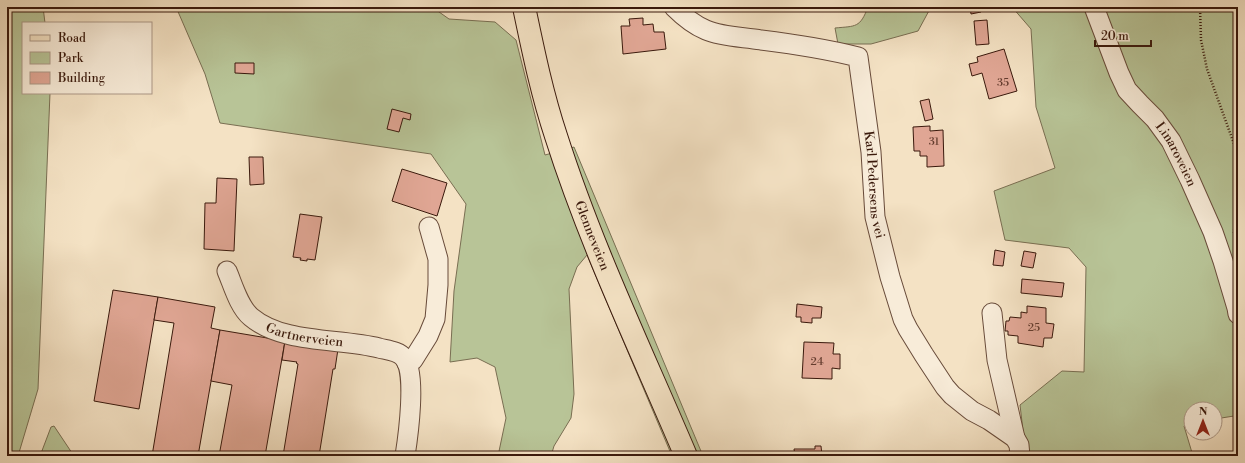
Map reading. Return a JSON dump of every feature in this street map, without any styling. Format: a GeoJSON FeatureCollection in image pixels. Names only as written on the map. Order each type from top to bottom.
{"type":"FeatureCollection","features":[{"type":"Feature","properties":{"kind":"main road","name":"Glenneveien"},"geometry":{"type":"LineString","coordinates":[[524,7],[541,83],[554,128],[581,208],[611,282],[686,456]]}},
{"type":"Feature","properties":{"kind":"street","name":"Karl Pedersens vei"},"geometry":{"type":"LineString","coordinates":[[674,7],[693,24],[708,31],[808,46],[858,57],[870,145],[876,217],[890,277],[903,319],[924,355],[952,395],[972,411],[990,420],[1018,447]]}},
{"type":"Feature","properties":{"kind":"street","name":"Linaroveien"},"geometry":{"type":"LineString","coordinates":[[1094,7],[1119,73],[1128,90],[1155,119],[1171,141],[1190,180],[1213,232],[1238,314]]}},
{"type":"Feature","properties":{"kind":"street"},"geometry":{"type":"LineString","coordinates":[[405,456],[411,394],[410,376],[407,363],[413,360],[428,336],[435,319],[438,285],[438,259],[429,226]]}},
{"type":"Feature","properties":{"kind":"street","name":"Gartnerveien"},"geometry":{"type":"LineString","coordinates":[[227,271],[239,301],[250,316],[268,328],[300,338],[366,345],[398,354],[404,357],[407,363]]}},
{"type":"Feature","properties":{"kind":"street"},"geometry":{"type":"LineString","coordinates":[[992,313],[997,360],[1018,447]]}},
{"type":"Feature","properties":{"kind":"path"},"geometry":{"type":"LineString","coordinates":[[1200,7],[1201,40],[1207,69],[1238,155]]}},
{"type":"Feature","properties":{"kind":"green space"},"geometry":{"type":"Polygon","coordinates":[[[7,7],[43,7],[45,22],[22,22],[22,94],[50,94],[38,389],[18,456],[7,456],[7,7]]]}},
{"type":"Feature","properties":{"kind":"green space"},"geometry":{"type":"Polygon","coordinates":[[[176,7],[432,7],[449,19],[495,22],[516,40],[545,155],[574,147],[703,456],[672,456],[587,255],[577,267],[569,289],[574,394],[571,418],[554,446],[551,456],[498,456],[506,418],[495,367],[477,358],[450,362],[454,291],[466,204],[431,154],[220,123],[205,74],[176,7]]]}},
{"type":"Feature","properties":{"kind":"green space"},"geometry":{"type":"Polygon","coordinates":[[[868,7],[931,7],[918,31],[871,44],[838,44],[835,28],[856,25],[862,19],[868,7]]]}},
{"type":"Feature","properties":{"kind":"green space"},"geometry":{"type":"Polygon","coordinates":[[[1012,7],[1238,7],[1238,456],[1234,416],[1223,418],[1223,401],[1183,401],[1183,441],[1188,441],[1193,456],[1026,456],[1020,405],[1062,371],[1084,372],[1086,267],[1069,248],[1005,240],[994,191],[1055,168],[1036,107],[1031,29],[1012,7]]]}},
{"type":"Feature","properties":{"kind":"green space"},"geometry":{"type":"Polygon","coordinates":[[[54,426],[74,456],[40,456],[51,427],[54,426]]]}},
{"type":"Feature","properties":{"kind":"building"},"geometry":{"type":"Polygon","coordinates":[[[970,7],[980,7],[981,12],[971,14],[970,7]]]}},
{"type":"Feature","properties":{"kind":"building"},"geometry":{"type":"Polygon","coordinates":[[[643,18],[643,25],[653,24],[654,32],[664,32],[666,49],[623,54],[621,26],[630,26],[629,19],[643,18]]]}},
{"type":"Feature","properties":{"kind":"building"},"geometry":{"type":"Polygon","coordinates":[[[987,20],[989,44],[976,45],[974,21],[987,20]]]}},
{"type":"Feature","properties":{"kind":"building"},"geometry":{"type":"Polygon","coordinates":[[[1004,49],[1017,91],[989,99],[982,73],[972,76],[969,64],[978,62],[977,57],[1004,49]]]}},
{"type":"Feature","properties":{"kind":"building"},"geometry":{"type":"Polygon","coordinates":[[[235,63],[254,63],[254,74],[235,73],[235,63]]]}},
{"type":"Feature","properties":{"kind":"building"},"geometry":{"type":"Polygon","coordinates":[[[929,99],[933,119],[925,121],[920,101],[929,99]]]}},
{"type":"Feature","properties":{"kind":"building"},"geometry":{"type":"Polygon","coordinates":[[[392,109],[411,114],[410,120],[403,118],[399,132],[387,129],[392,109]]]}},
{"type":"Feature","properties":{"kind":"building"},"geometry":{"type":"Polygon","coordinates":[[[930,126],[930,131],[943,130],[944,166],[927,167],[927,156],[920,156],[920,151],[914,151],[913,127],[930,126]]]}},
{"type":"Feature","properties":{"kind":"building"},"geometry":{"type":"Polygon","coordinates":[[[249,157],[263,157],[264,184],[250,185],[249,157]]]}},
{"type":"Feature","properties":{"kind":"building"},"geometry":{"type":"Polygon","coordinates":[[[402,169],[447,183],[437,216],[392,201],[402,169]]]}},
{"type":"Feature","properties":{"kind":"building"},"geometry":{"type":"Polygon","coordinates":[[[217,178],[237,179],[234,251],[204,249],[205,203],[216,203],[217,178]]]}},
{"type":"Feature","properties":{"kind":"building"},"geometry":{"type":"Polygon","coordinates":[[[300,214],[322,217],[315,260],[307,259],[307,261],[300,260],[301,258],[293,257],[300,214]]]}},
{"type":"Feature","properties":{"kind":"building"},"geometry":{"type":"Polygon","coordinates":[[[995,250],[1005,252],[1003,266],[993,265],[995,250]]]}},
{"type":"Feature","properties":{"kind":"building"},"geometry":{"type":"Polygon","coordinates":[[[1024,251],[1036,253],[1033,268],[1021,266],[1024,251]]]}},
{"type":"Feature","properties":{"kind":"building"},"geometry":{"type":"Polygon","coordinates":[[[1022,279],[1064,283],[1062,297],[1021,293],[1022,279]]]}},
{"type":"Feature","properties":{"kind":"building"},"geometry":{"type":"Polygon","coordinates":[[[113,290],[158,297],[139,409],[94,401],[113,290]]]}},
{"type":"Feature","properties":{"kind":"building"},"geometry":{"type":"Polygon","coordinates":[[[158,297],[215,307],[211,328],[220,330],[198,456],[152,456],[174,323],[154,320],[158,297]]]}},
{"type":"Feature","properties":{"kind":"building"},"geometry":{"type":"Polygon","coordinates":[[[797,304],[822,307],[821,318],[812,318],[812,323],[801,322],[801,317],[796,317],[797,304]]]}},
{"type":"Feature","properties":{"kind":"building"},"geometry":{"type":"Polygon","coordinates":[[[1027,306],[1046,308],[1046,323],[1054,324],[1052,338],[1044,338],[1043,347],[1018,343],[1018,336],[1008,335],[1008,331],[1005,331],[1006,321],[1009,321],[1010,317],[1021,318],[1021,312],[1027,313],[1027,306]]]}},
{"type":"Feature","properties":{"kind":"building"},"geometry":{"type":"Polygon","coordinates":[[[220,330],[285,341],[265,456],[219,456],[232,385],[211,381],[220,330]]]}},
{"type":"Feature","properties":{"kind":"building"},"geometry":{"type":"Polygon","coordinates":[[[285,341],[338,349],[335,369],[333,369],[319,456],[283,456],[298,364],[296,363],[297,362],[282,360],[285,341]]]}},
{"type":"Feature","properties":{"kind":"building"},"geometry":{"type":"Polygon","coordinates":[[[804,342],[834,343],[833,354],[840,354],[840,369],[832,368],[832,379],[802,378],[804,342]]]}},
{"type":"Feature","properties":{"kind":"building"},"geometry":{"type":"Polygon","coordinates":[[[815,446],[821,446],[822,456],[795,456],[794,449],[815,449],[815,446]]]}}]}
